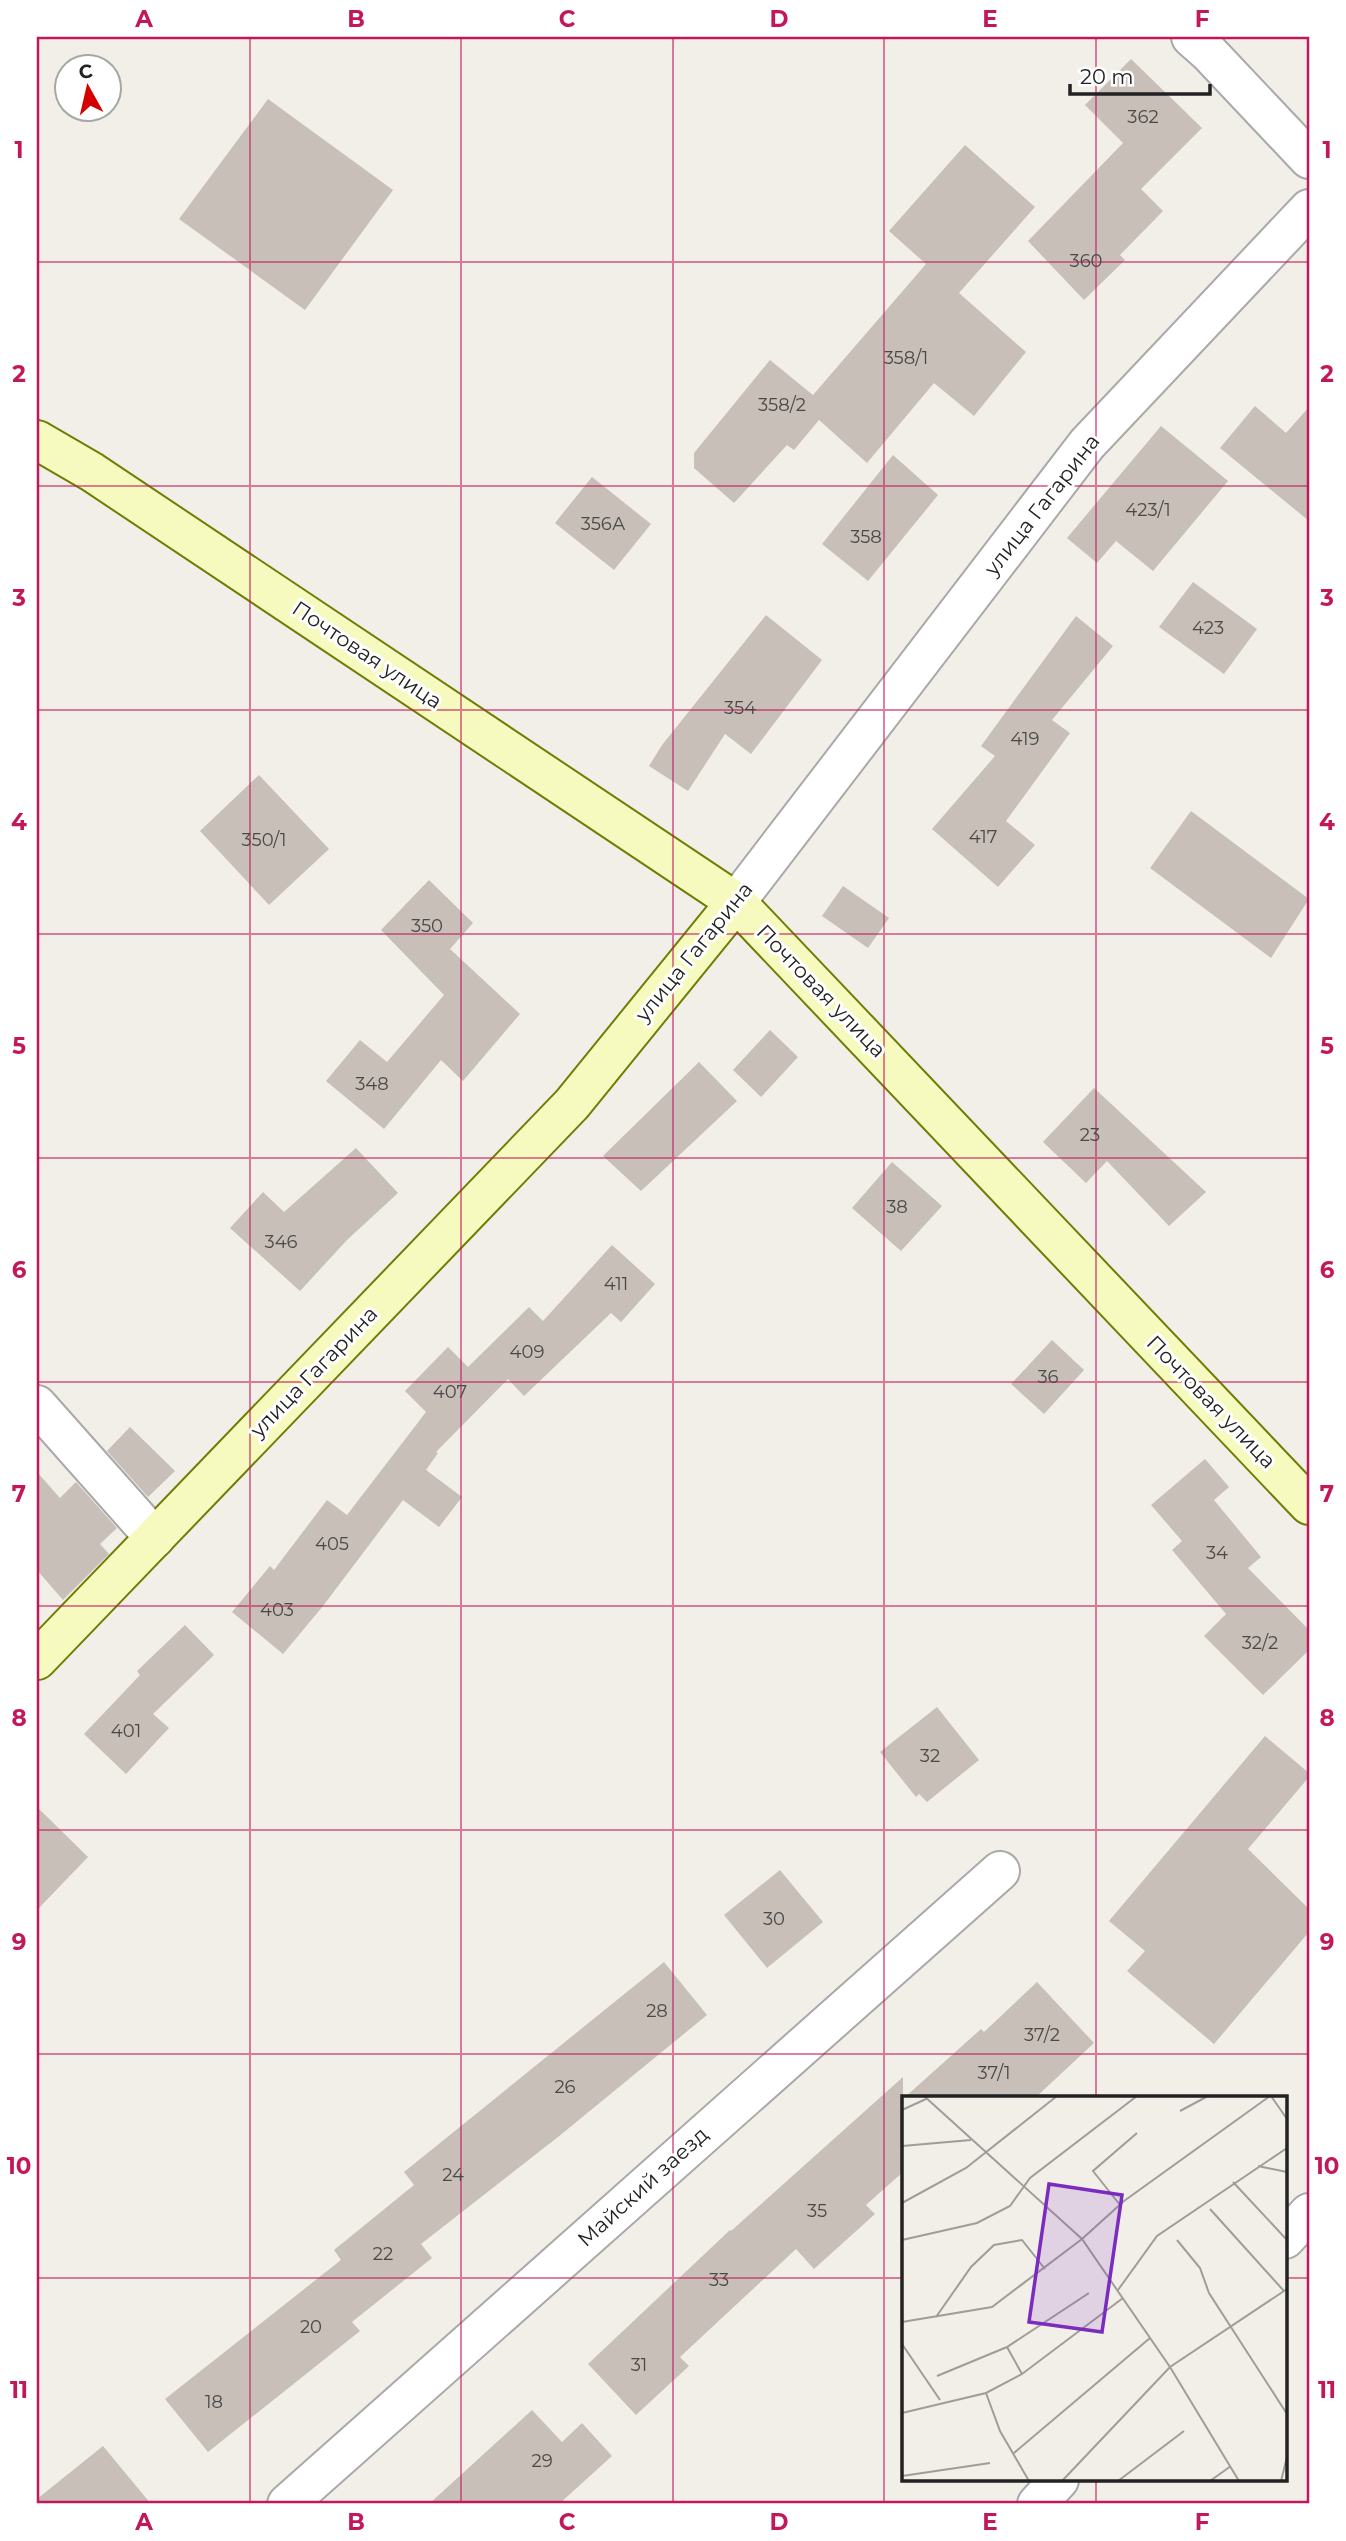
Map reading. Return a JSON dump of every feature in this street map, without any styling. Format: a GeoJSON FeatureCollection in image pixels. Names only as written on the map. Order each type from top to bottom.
{"type":"FeatureCollection","features":[{"type":"Feature","properties":{"kind":"main road","name":"Почтовая улица"},"geometry":{"type":"LineString","coordinates":[[37,440],[92,472],[736,902],[1309,1505]]}},
{"type":"Feature","properties":{"kind":"main road","name":"улица Гагарина"},"geometry":{"type":"LineString","coordinates":[[37,1660],[572,1104],[736,902]]}},
{"type":"Feature","properties":{"kind":"street"},"geometry":{"type":"LineString","coordinates":[[1191,37],[1309,159]]}},
{"type":"Feature","properties":{"kind":"street","name":"улица Гагарина"},"geometry":{"type":"LineString","coordinates":[[736,902],[1087,444],[1309,209]]}},
{"type":"Feature","properties":{"kind":"street"},"geometry":{"type":"LineString","coordinates":[[37,1405],[155,1538]]}},
{"type":"Feature","properties":{"kind":"street","name":"Майский заезд"},"geometry":{"type":"LineString","coordinates":[[287,2504],[1000,1871]]}},
{"type":"Feature","properties":{"kind":"street"},"geometry":{"type":"LineString","coordinates":[[1286,2238],[1309,2213]]}},
{"type":"Feature","properties":{"kind":"street"},"geometry":{"type":"LineString","coordinates":[[1037,2504],[1057,2482]]}},
{"type":"Feature","properties":{"kind":"building"},"geometry":{"type":"Polygon","coordinates":[[[1131,59],[1202,128],[1141,189],[1163,211],[1120,255],[1125,260],[1084,300],[1028,241],[1123,143],[1085,105],[1131,59]]]}},
{"type":"Feature","properties":{"kind":"building"},"geometry":{"type":"Polygon","coordinates":[[[268,99],[393,190],[305,310],[179,219],[268,99]]]}},
{"type":"Feature","properties":{"kind":"building"},"geometry":{"type":"Polygon","coordinates":[[[965,145],[1035,207],[959,293],[1026,352],[974,416],[934,383],[867,463],[819,420],[794,450],[787,445],[734,503],[694,468],[694,453],[770,360],[813,395],[926,264],[889,231],[965,145]]]}},
{"type":"Feature","properties":{"kind":"building"},"geometry":{"type":"Polygon","coordinates":[[[1255,406],[1286,433],[1309,407],[1309,521],[1220,448],[1255,406]]]}},
{"type":"Feature","properties":{"kind":"building"},"geometry":{"type":"Polygon","coordinates":[[[1161,426],[1228,481],[1153,571],[1116,541],[1097,563],[1067,538],[1161,426]]]}},
{"type":"Feature","properties":{"kind":"building"},"geometry":{"type":"Polygon","coordinates":[[[893,455],[938,495],[868,581],[822,544],[893,455]]]}},
{"type":"Feature","properties":{"kind":"building"},"geometry":{"type":"Polygon","coordinates":[[[592,477],[651,524],[614,570],[555,523],[592,477]]]}},
{"type":"Feature","properties":{"kind":"building"},"geometry":{"type":"Polygon","coordinates":[[[1193,582],[1257,629],[1224,674],[1159,627],[1193,582]]]}},
{"type":"Feature","properties":{"kind":"building"},"geometry":{"type":"Polygon","coordinates":[[[766,615],[822,660],[751,754],[725,734],[688,791],[649,766],[662,745],[766,615]]]}},
{"type":"Feature","properties":{"kind":"building"},"geometry":{"type":"Polygon","coordinates":[[[1076,616],[1113,646],[1052,720],[1070,733],[1006,821],[1035,845],[998,887],[932,829],[995,756],[981,746],[1076,616]]]}},
{"type":"Feature","properties":{"kind":"building"},"geometry":{"type":"Polygon","coordinates":[[[259,775],[329,849],[269,905],[200,831],[259,775]]]}},
{"type":"Feature","properties":{"kind":"building"},"geometry":{"type":"Polygon","coordinates":[[[1191,811],[1309,899],[1271,958],[1150,868],[1191,811]]]}},
{"type":"Feature","properties":{"kind":"building"},"geometry":{"type":"Polygon","coordinates":[[[429,880],[473,923],[450,949],[520,1014],[463,1081],[441,1060],[384,1129],[326,1081],[360,1040],[387,1062],[444,995],[381,930],[429,880]]]}},
{"type":"Feature","properties":{"kind":"building"},"geometry":{"type":"Polygon","coordinates":[[[843,886],[889,918],[868,948],[822,916],[843,886]]]}},
{"type":"Feature","properties":{"kind":"building"},"geometry":{"type":"Polygon","coordinates":[[[770,1030],[798,1057],[761,1097],[733,1070],[770,1030]]]}},
{"type":"Feature","properties":{"kind":"building"},"geometry":{"type":"Polygon","coordinates":[[[699,1062],[737,1101],[641,1191],[603,1156],[699,1062]]]}},
{"type":"Feature","properties":{"kind":"building"},"geometry":{"type":"Polygon","coordinates":[[[1094,1088],[1206,1192],[1169,1226],[1107,1161],[1086,1183],[1043,1142],[1094,1088]]]}},
{"type":"Feature","properties":{"kind":"building"},"geometry":{"type":"Polygon","coordinates":[[[356,1148],[398,1193],[347,1240],[300,1291],[230,1228],[263,1192],[284,1212],[356,1148]]]}},
{"type":"Feature","properties":{"kind":"building"},"geometry":{"type":"Polygon","coordinates":[[[892,1162],[942,1206],[901,1251],[852,1208],[892,1162]]]}},
{"type":"Feature","properties":{"kind":"building"},"geometry":{"type":"Polygon","coordinates":[[[612,1245],[655,1284],[621,1322],[611,1313],[524,1396],[508,1379],[436,1452],[438,1453],[426,1470],[462,1497],[439,1527],[403,1500],[283,1654],[232,1612],[270,1566],[274,1570],[327,1500],[347,1515],[426,1412],[405,1391],[448,1347],[468,1367],[529,1307],[543,1321],[612,1245]]]}},
{"type":"Feature","properties":{"kind":"building"},"geometry":{"type":"Polygon","coordinates":[[[1052,1340],[1084,1370],[1044,1414],[1011,1384],[1052,1340]]]}},
{"type":"Feature","properties":{"kind":"building"},"geometry":{"type":"Polygon","coordinates":[[[130,1427],[175,1471],[148,1497],[107,1451],[130,1427]]]}},
{"type":"Feature","properties":{"kind":"building"},"geometry":{"type":"Polygon","coordinates":[[[1205,1459],[1229,1487],[1214,1500],[1261,1557],[1248,1568],[1309,1630],[1309,1650],[1263,1695],[1204,1636],[1226,1614],[1172,1550],[1182,1541],[1151,1505],[1205,1459]]]}},
{"type":"Feature","properties":{"kind":"building"},"geometry":{"type":"Polygon","coordinates":[[[37,1472],[60,1498],[76,1482],[117,1528],[100,1544],[109,1554],[63,1600],[37,1570],[37,1472]]]}},
{"type":"Feature","properties":{"kind":"building"},"geometry":{"type":"Polygon","coordinates":[[[185,1625],[214,1655],[153,1714],[169,1728],[126,1774],[84,1734],[140,1675],[137,1671],[185,1625]]]}},
{"type":"Feature","properties":{"kind":"building"},"geometry":{"type":"Polygon","coordinates":[[[937,1707],[979,1760],[927,1802],[919,1794],[916,1797],[880,1752],[937,1707]]]}},
{"type":"Feature","properties":{"kind":"building"},"geometry":{"type":"Polygon","coordinates":[[[1265,1736],[1309,1773],[1309,1777],[1248,1849],[1309,1909],[1309,1932],[1214,2044],[1127,1971],[1145,1951],[1109,1921],[1265,1736]]]}},
{"type":"Feature","properties":{"kind":"building"},"geometry":{"type":"Polygon","coordinates":[[[37,1807],[88,1857],[37,1910],[37,1807]]]}},
{"type":"Feature","properties":{"kind":"building"},"geometry":{"type":"Polygon","coordinates":[[[780,1870],[823,1922],[767,1968],[724,1915],[780,1870]]]}},
{"type":"Feature","properties":{"kind":"building"},"geometry":{"type":"Polygon","coordinates":[[[664,1962],[707,2015],[558,2137],[421,2244],[432,2258],[352,2322],[360,2331],[208,2452],[165,2399],[341,2260],[334,2250],[414,2185],[404,2172],[664,1962]]]}},
{"type":"Feature","properties":{"kind":"building"},"geometry":{"type":"Polygon","coordinates":[[[1037,1982],[1094,2043],[1037,2096],[906,2096],[981,2029],[984,2032],[1037,1982]]]}},
{"type":"Feature","properties":{"kind":"building"},"geometry":{"type":"Polygon","coordinates":[[[903,2077],[902,2173],[866,2205],[875,2214],[814,2269],[796,2249],[680,2357],[689,2366],[636,2415],[588,2364],[903,2077]]]}},
{"type":"Feature","properties":{"kind":"building"},"geometry":{"type":"Polygon","coordinates":[[[532,2410],[562,2442],[582,2423],[612,2456],[559,2504],[429,2504],[532,2410]]]}},
{"type":"Feature","properties":{"kind":"building"},"geometry":{"type":"Polygon","coordinates":[[[103,2446],[151,2504],[37,2504],[37,2499],[103,2446]]]}}]}
